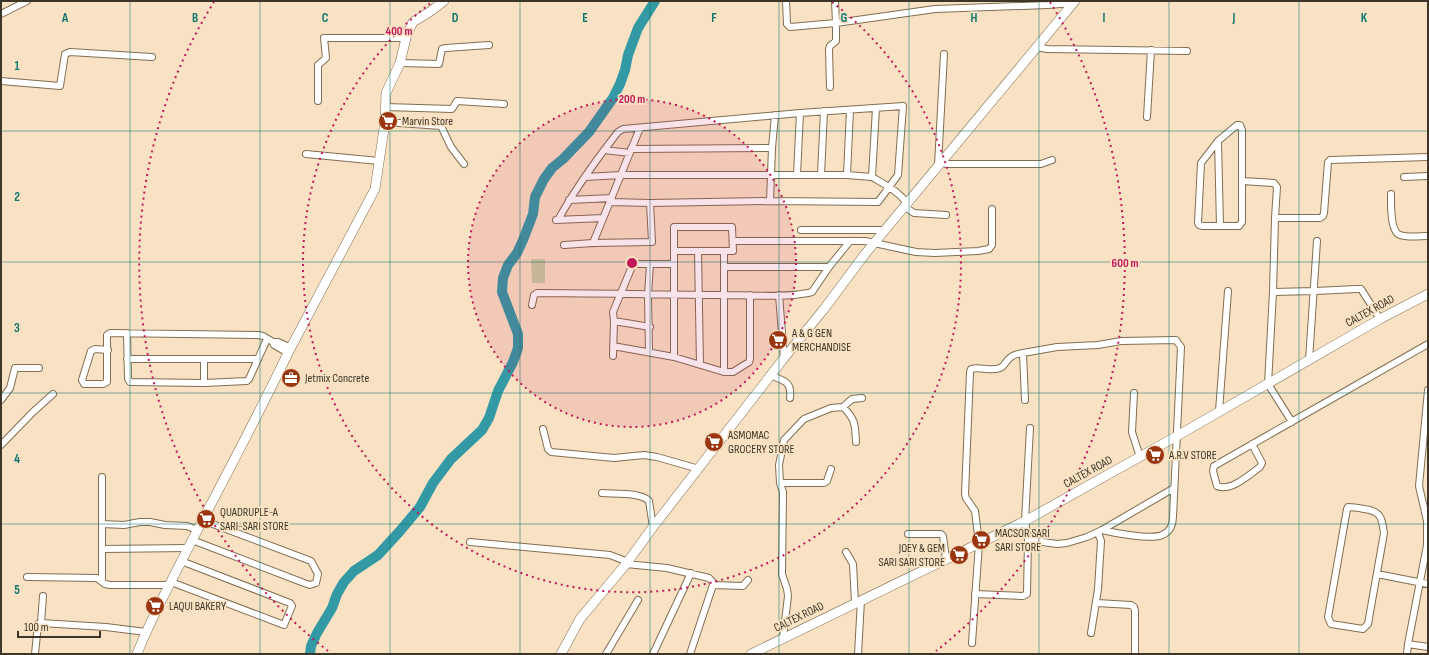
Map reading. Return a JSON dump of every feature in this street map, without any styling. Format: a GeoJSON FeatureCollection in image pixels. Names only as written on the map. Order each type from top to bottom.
{"type":"FeatureCollection","features":[{"type":"Feature","properties":{"kind":"street"},"geometry":{"type":"LineString","coordinates":[[1,14],[27,1]]}},
{"type":"Feature","properties":{"kind":"street"},"geometry":{"type":"LineString","coordinates":[[137,654],[146,632],[181,561],[289,351],[375,189],[385,122],[386,93],[400,63],[406,38],[413,22],[444,1]]}},
{"type":"Feature","properties":{"kind":"street"},"geometry":{"type":"LineString","coordinates":[[786,1],[787,24],[790,27],[836,23],[935,9],[1048,5],[1074,2]]}},
{"type":"Feature","properties":{"kind":"street"},"geometry":{"type":"LineString","coordinates":[[830,87],[829,50],[830,46],[836,41],[835,1]]}},
{"type":"Feature","properties":{"kind":"street"},"geometry":{"type":"LineString","coordinates":[[561,654],[580,619],[627,563],[770,375],[824,309],[875,242],[1074,2]]}},
{"type":"Feature","properties":{"kind":"street"},"geometry":{"type":"LineString","coordinates":[[318,101],[318,65],[326,58],[324,38],[406,38]]}},
{"type":"Feature","properties":{"kind":"street"},"geometry":{"type":"LineString","coordinates":[[400,63],[438,64],[442,49],[489,45]]}},
{"type":"Feature","properties":{"kind":"street"},"geometry":{"type":"LineString","coordinates":[[1037,47],[1047,50],[1188,51]]}},
{"type":"Feature","properties":{"kind":"street"},"geometry":{"type":"LineString","coordinates":[[1147,117],[1151,50]]}},
{"type":"Feature","properties":{"kind":"street"},"geometry":{"type":"LineString","coordinates":[[1,81],[60,86],[65,54],[70,52],[152,57]]}},
{"type":"Feature","properties":{"kind":"street"},"geometry":{"type":"LineString","coordinates":[[940,163],[944,54]]}},
{"type":"Feature","properties":{"kind":"street"},"geometry":{"type":"LineString","coordinates":[[386,107],[452,109],[457,101],[504,104]]}},
{"type":"Feature","properties":{"kind":"street"},"geometry":{"type":"LineString","coordinates":[[569,200],[612,200],[650,203],[770,201],[878,202],[898,175],[903,106],[775,115],[623,129],[618,132],[604,150],[569,200],[557,220],[603,218]]}},
{"type":"Feature","properties":{"kind":"street"},"geometry":{"type":"LineString","coordinates":[[872,177],[876,108]]}},
{"type":"Feature","properties":{"kind":"street"},"geometry":{"type":"LineString","coordinates":[[847,175],[850,110]]}},
{"type":"Feature","properties":{"kind":"street"},"geometry":{"type":"LineString","coordinates":[[821,175],[824,111]]}},
{"type":"Feature","properties":{"kind":"street"},"geometry":{"type":"LineString","coordinates":[[796,175],[800,113]]}},
{"type":"Feature","properties":{"kind":"street"},"geometry":{"type":"LineString","coordinates":[[770,201],[775,115]]}},
{"type":"Feature","properties":{"kind":"street"},"geometry":{"type":"LineString","coordinates":[[385,122],[441,126],[451,147],[464,164]]}},
{"type":"Feature","properties":{"kind":"street"},"geometry":{"type":"LineString","coordinates":[[1237,125],[1240,125],[1242,130],[1240,226],[1203,226],[1199,225],[1198,223],[1201,163],[1218,141],[1237,125]]}},
{"type":"Feature","properties":{"kind":"street"},"geometry":{"type":"LineString","coordinates":[[593,243],[612,200],[640,128]]}},
{"type":"Feature","properties":{"kind":"street"},"geometry":{"type":"LineString","coordinates":[[1218,141],[1220,226]]}},
{"type":"Feature","properties":{"kind":"street"},"geometry":{"type":"LineString","coordinates":[[604,150],[631,151],[772,148]]}},
{"type":"Feature","properties":{"kind":"street"},"geometry":{"type":"LineString","coordinates":[[306,154],[379,161]]}},
{"type":"Feature","properties":{"kind":"street"},"geometry":{"type":"LineString","coordinates":[[1275,218],[1320,218],[1323,216],[1328,162],[1330,160],[1428,157]]}},
{"type":"Feature","properties":{"kind":"street"},"geometry":{"type":"LineString","coordinates":[[940,163],[1041,164],[1052,160]]}},
{"type":"Feature","properties":{"kind":"street"},"geometry":{"type":"LineString","coordinates":[[585,177],[621,175],[847,175],[872,177],[903,198],[906,206],[914,213],[946,215]]}},
{"type":"Feature","properties":{"kind":"street"},"geometry":{"type":"LineString","coordinates":[[1404,177],[1428,176]]}},
{"type":"Feature","properties":{"kind":"street"},"geometry":{"type":"LineString","coordinates":[[1242,181],[1274,183],[1277,187],[1268,384],[1292,422]]}},
{"type":"Feature","properties":{"kind":"street"},"geometry":{"type":"LineString","coordinates":[[1391,194],[1393,228],[1397,234],[1402,236],[1428,236]]}},
{"type":"Feature","properties":{"kind":"street"},"geometry":{"type":"LineString","coordinates":[[564,245],[652,242],[650,203]]}},
{"type":"Feature","properties":{"kind":"street"},"geometry":{"type":"LineString","coordinates":[[733,241],[875,242],[916,252],[935,253],[978,251],[989,249],[992,244],[992,209]]}},
{"type":"Feature","properties":{"kind":"street"},"geometry":{"type":"LineString","coordinates":[[674,251],[733,251],[732,227],[674,227],[674,251],[674,357]]}},
{"type":"Feature","properties":{"kind":"street"},"geometry":{"type":"LineString","coordinates":[[801,230],[885,230]]}},
{"type":"Feature","properties":{"kind":"street"},"geometry":{"type":"LineString","coordinates":[[532,304],[534,295],[537,293],[621,293],[648,295],[804,294],[812,292],[829,267],[850,241]]}},
{"type":"Feature","properties":{"kind":"street"},"geometry":{"type":"LineString","coordinates":[[1309,360],[1315,291],[1317,241]]}},
{"type":"Feature","properties":{"kind":"street"},"geometry":{"type":"LineString","coordinates":[[698,251],[700,295],[700,364]]}},
{"type":"Feature","properties":{"kind":"street"},"geometry":{"type":"LineString","coordinates":[[724,252],[724,372]]}},
{"type":"Feature","properties":{"kind":"street"},"geometry":{"type":"LineString","coordinates":[[613,356],[614,321],[612,312],[633,264],[674,264]]}},
{"type":"Feature","properties":{"kind":"street"},"geometry":{"type":"LineString","coordinates":[[649,352],[650,327],[648,295],[650,264]]}},
{"type":"Feature","properties":{"kind":"street"},"geometry":{"type":"LineString","coordinates":[[724,267],[829,267]]}},
{"type":"Feature","properties":{"kind":"street"},"geometry":{"type":"LineString","coordinates":[[1273,292],[1361,289],[1380,319]]}},
{"type":"Feature","properties":{"kind":"street"},"geometry":{"type":"LineString","coordinates":[[1220,411],[1228,291]]}},
{"type":"Feature","properties":{"kind":"street","name":"CALTEX ROAD"},"geometry":{"type":"LineString","coordinates":[[753,654],[1025,521],[1177,436],[1380,319],[1428,294]]}},
{"type":"Feature","properties":{"kind":"street"},"geometry":{"type":"LineString","coordinates":[[613,346],[674,357],[724,372],[733,372],[749,362],[750,295]]}},
{"type":"Feature","properties":{"kind":"street"},"geometry":{"type":"LineString","coordinates":[[780,295],[784,358]]}},
{"type":"Feature","properties":{"kind":"street"},"geometry":{"type":"LineString","coordinates":[[614,321],[650,327]]}},
{"type":"Feature","properties":{"kind":"street"},"geometry":{"type":"LineString","coordinates":[[127,333],[128,379],[130,382],[204,383],[247,381],[267,339]]}},
{"type":"Feature","properties":{"kind":"street"},"geometry":{"type":"LineString","coordinates":[[108,350],[91,350],[82,380],[84,384],[103,384],[107,382],[108,350],[107,335],[108,334],[258,335],[263,336],[273,342],[274,345],[289,351]]}},
{"type":"Feature","properties":{"kind":"street"},"geometry":{"type":"LineString","coordinates":[[972,643],[979,543],[975,511],[965,494],[971,369],[992,370],[1000,368],[1005,365],[1010,357],[1023,352],[1057,348],[1098,346],[1121,341],[1176,340],[1181,348],[1173,523],[1171,528],[1162,535],[1155,536],[1100,531]]}},
{"type":"Feature","properties":{"kind":"street"},"geometry":{"type":"LineString","coordinates":[[1252,444],[1262,463],[1260,467],[1231,486],[1224,488],[1217,486],[1213,471],[1214,466],[1252,444],[1292,422],[1428,344]]}},
{"type":"Feature","properties":{"kind":"street"},"geometry":{"type":"LineString","coordinates":[[1023,352],[1025,400]]}},
{"type":"Feature","properties":{"kind":"street"},"geometry":{"type":"LineString","coordinates":[[127,359],[258,359]]}},
{"type":"Feature","properties":{"kind":"street"},"geometry":{"type":"LineString","coordinates":[[204,359],[204,383]]}},
{"type":"Feature","properties":{"kind":"street"},"geometry":{"type":"LineString","coordinates":[[1,400],[10,388],[16,368],[39,368]]}},
{"type":"Feature","properties":{"kind":"street"},"geometry":{"type":"LineString","coordinates":[[770,375],[783,380],[790,385],[790,398]]}},
{"type":"Feature","properties":{"kind":"street"},"geometry":{"type":"LineString","coordinates":[[1407,654],[1428,533],[1427,521],[1419,486],[1428,390]]}},
{"type":"Feature","properties":{"kind":"street"},"geometry":{"type":"LineString","coordinates":[[1134,393],[1132,432],[1140,457]]}},
{"type":"Feature","properties":{"kind":"street"},"geometry":{"type":"LineString","coordinates":[[1,445],[32,412],[53,394]]}},
{"type":"Feature","properties":{"kind":"street"},"geometry":{"type":"LineString","coordinates":[[783,638],[788,596],[782,574],[783,492],[780,483],[779,465],[784,440],[804,419],[831,408],[843,407],[852,399],[862,398]]}},
{"type":"Feature","properties":{"kind":"street"},"geometry":{"type":"LineString","coordinates":[[843,407],[855,422],[856,442]]}},
{"type":"Feature","properties":{"kind":"street"},"geometry":{"type":"LineString","coordinates":[[975,594],[1023,596],[1027,594],[1028,540],[1025,521],[1030,428]]}},
{"type":"Feature","properties":{"kind":"street"},"geometry":{"type":"LineString","coordinates":[[543,429],[548,450],[551,452],[621,458],[644,455],[657,457],[699,469]]}},
{"type":"Feature","properties":{"kind":"street"},"geometry":{"type":"LineString","coordinates":[[780,483],[824,483],[827,481],[831,469]]}},
{"type":"Feature","properties":{"kind":"street"},"geometry":{"type":"LineString","coordinates":[[102,478],[102,581]]}},
{"type":"Feature","properties":{"kind":"street"},"geometry":{"type":"LineString","coordinates":[[1028,540],[1057,544],[1067,543],[1100,531],[1174,488]]}},
{"type":"Feature","properties":{"kind":"street"},"geometry":{"type":"LineString","coordinates":[[602,493],[644,497],[649,501],[653,527]]}},
{"type":"Feature","properties":{"kind":"street"},"geometry":{"type":"LineString","coordinates":[[1348,507],[1373,510],[1379,514],[1384,533],[1376,574],[1368,624],[1366,627],[1363,629],[1331,624],[1328,617],[1348,507]]}},
{"type":"Feature","properties":{"kind":"street"},"geometry":{"type":"LineString","coordinates":[[102,548],[190,544],[310,585],[316,583],[318,574],[311,561],[202,520]]}},
{"type":"Feature","properties":{"kind":"street"},"geometry":{"type":"LineString","coordinates":[[102,524],[124,525],[150,522],[165,525],[187,526],[197,530]]}},
{"type":"Feature","properties":{"kind":"street"},"geometry":{"type":"LineString","coordinates":[[1091,633],[1097,603],[1101,541],[1100,531]]}},
{"type":"Feature","properties":{"kind":"street"},"geometry":{"type":"LineString","coordinates":[[908,534],[942,534],[946,559]]}},
{"type":"Feature","properties":{"kind":"street"},"geometry":{"type":"LineString","coordinates":[[470,542],[610,555],[627,563],[667,568],[709,578],[713,585],[690,654]]}},
{"type":"Feature","properties":{"kind":"street"},"geometry":{"type":"LineString","coordinates":[[846,552],[854,564],[858,602],[858,654]]}},
{"type":"Feature","properties":{"kind":"street"},"geometry":{"type":"LineString","coordinates":[[27,577],[97,578],[110,585],[170,584],[284,625],[292,606],[290,603],[181,561]]}},
{"type":"Feature","properties":{"kind":"street"},"geometry":{"type":"LineString","coordinates":[[653,654],[691,573]]}},
{"type":"Feature","properties":{"kind":"street"},"geometry":{"type":"LineString","coordinates":[[1376,574],[1428,584]]}},
{"type":"Feature","properties":{"kind":"street"},"geometry":{"type":"LineString","coordinates":[[713,585],[743,586],[748,580]]}},
{"type":"Feature","properties":{"kind":"street"},"geometry":{"type":"LineString","coordinates":[[35,654],[38,624],[41,623],[43,596]]}},
{"type":"Feature","properties":{"kind":"street"},"geometry":{"type":"LineString","coordinates":[[606,654],[638,600]]}},
{"type":"Feature","properties":{"kind":"street"},"geometry":{"type":"LineString","coordinates":[[1097,603],[1131,605],[1134,607],[1135,654]]}},
{"type":"Feature","properties":{"kind":"street"},"geometry":{"type":"LineString","coordinates":[[41,623],[146,632]]}},
{"type":"Feature","properties":{"kind":"street"},"geometry":{"type":"LineString","coordinates":[[1408,644],[1428,648]]}},
{"type":"Feature","properties":{"kind":"green space"},"geometry":{"type":"Polygon","coordinates":[[[531,259],[545,259],[545,283],[532,283],[531,259]]]}},
{"type":"Feature","properties":{"kind":"waterway"},"geometry":{"type":"LineString","coordinates":[[310,654],[311,646],[317,633],[332,608],[337,594],[344,582],[354,571],[378,555],[400,531],[420,507],[433,483],[451,459],[482,430],[489,418],[498,391],[513,362],[518,348],[518,334],[502,292],[503,278],[508,265],[517,253],[523,240],[533,214],[535,197],[544,179],[552,168],[563,159],[589,132],[613,98],[620,84],[628,55],[638,28],[655,1]]}},
{"type":"Feature","properties":{"kind":"place","name":"Marvin Store"},"geometry":{"type":"Point","coordinates":[388,121]}},
{"type":"Feature","properties":{"kind":"place","name":"A & G GEN MERCHANDISE"},"geometry":{"type":"Point","coordinates":[778,340]}},
{"type":"Feature","properties":{"kind":"place","name":"Jetmix Concrete"},"geometry":{"type":"Point","coordinates":[291,378]}},
{"type":"Feature","properties":{"kind":"place","name":"ASMOMAC GROCERY STORE"},"geometry":{"type":"Point","coordinates":[714,442]}},
{"type":"Feature","properties":{"kind":"place","name":"A.R.V STORE"},"geometry":{"type":"Point","coordinates":[1155,455]}},
{"type":"Feature","properties":{"kind":"place","name":"QUADRUPLE-A SARI-SARI STORE"},"geometry":{"type":"Point","coordinates":[206,519]}},
{"type":"Feature","properties":{"kind":"place","name":"MACSOR SARI SARI STORE"},"geometry":{"type":"Point","coordinates":[981,540]}},
{"type":"Feature","properties":{"kind":"place","name":"JOEY & GEM SARI SARI STORE"},"geometry":{"type":"Point","coordinates":[959,555]}},
{"type":"Feature","properties":{"kind":"place","name":"LAQUI BAKERY"},"geometry":{"type":"Point","coordinates":[155,606]}}]}
